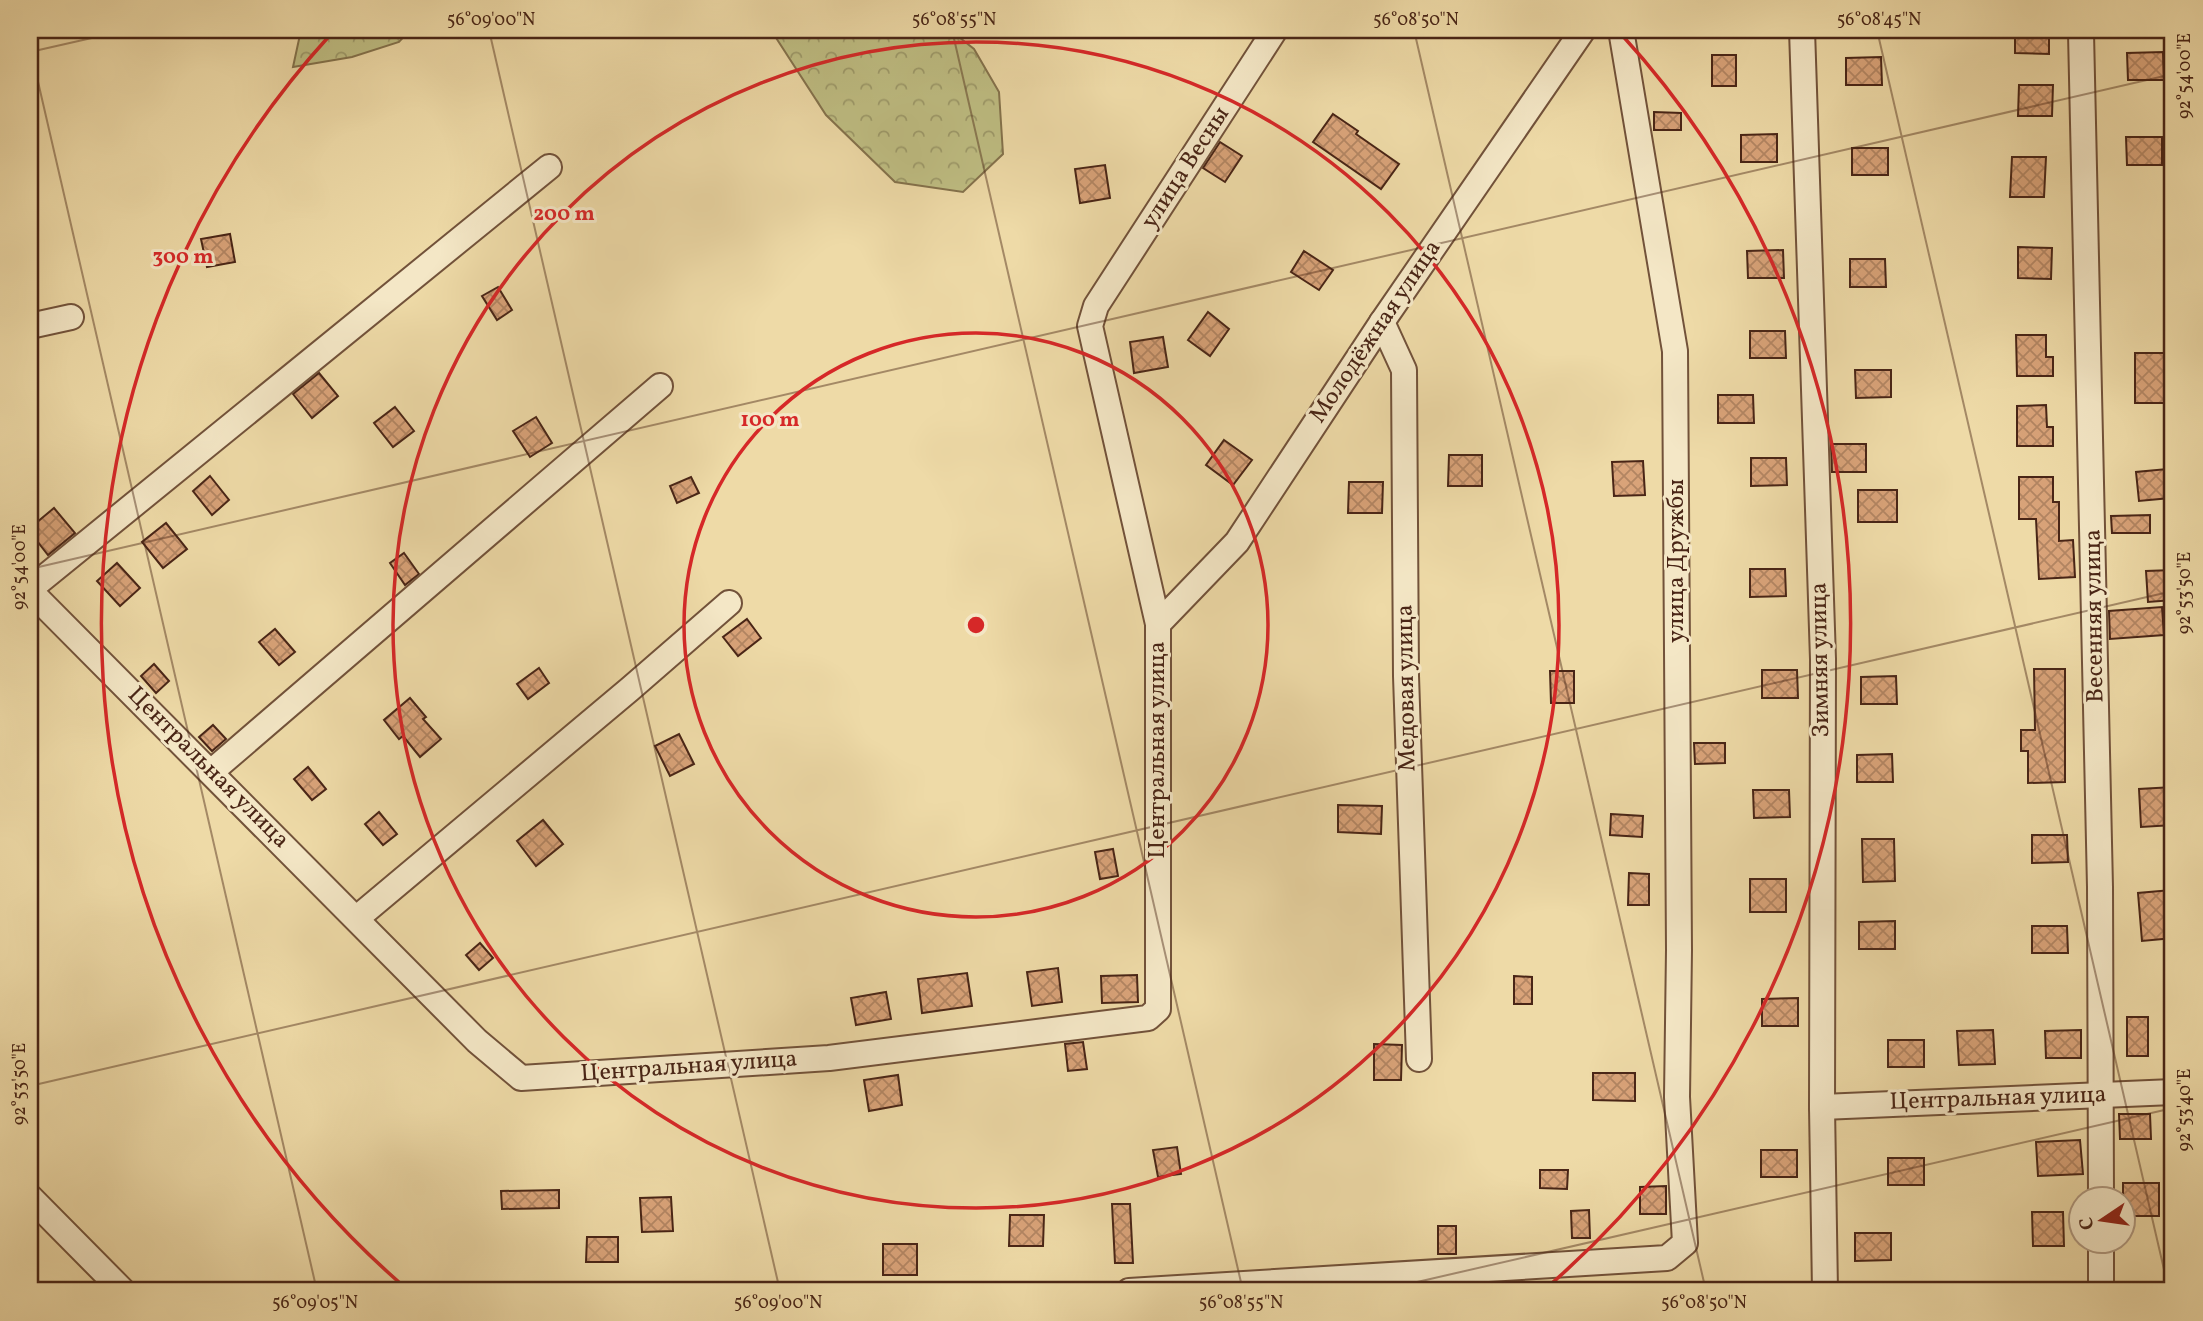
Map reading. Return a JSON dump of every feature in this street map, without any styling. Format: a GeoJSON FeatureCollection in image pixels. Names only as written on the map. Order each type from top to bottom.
{"type":"FeatureCollection","features":[{"type":"Feature","properties":{"kind":"street","name":"улица Весны"},"geometry":{"type":"LineString","coordinates":[[1158,624],[1090,326],[1096,306],[1275,30]]}},
{"type":"Feature","properties":{"kind":"street","name":"Молодёжная улица"},"geometry":{"type":"LineString","coordinates":[[1158,624],[1237,541],[1382,322],[1583,30]]}},
{"type":"Feature","properties":{"kind":"street","name":"улица Дружбы"},"geometry":{"type":"LineString","coordinates":[[1129,1291],[1667,1258],[1685,1244],[1677,1097],[1679,911],[1675,351],[1620,30]]}},
{"type":"Feature","properties":{"kind":"street","name":"Зимняя улица"},"geometry":{"type":"LineString","coordinates":[[1802,30],[1823,659],[1822,1107],[1825,1291]]}},
{"type":"Feature","properties":{"kind":"street","name":"Весенняя улица"},"geometry":{"type":"LineString","coordinates":[[2081,33],[2100,887],[2101,1184]]}},
{"type":"Feature","properties":{"kind":"street"},"geometry":{"type":"LineString","coordinates":[[30,590],[549,167]]}},
{"type":"Feature","properties":{"kind":"street"},"geometry":{"type":"LineString","coordinates":[[30,326],[71,317]]}},
{"type":"Feature","properties":{"kind":"street","name":"Медовая улица"},"geometry":{"type":"LineString","coordinates":[[1382,322],[1404,370],[1406,676],[1419,1059]]}},
{"type":"Feature","properties":{"kind":"street"},"geometry":{"type":"LineString","coordinates":[[211,772],[660,386]]}},
{"type":"Feature","properties":{"kind":"street","name":"Центральная улица"},"geometry":{"type":"LineString","coordinates":[[30,590],[477,1041],[522,1078],[829,1058],[1147,1018],[1158,1009],[1158,624]]}},
{"type":"Feature","properties":{"kind":"street"},"geometry":{"type":"LineString","coordinates":[[357,918],[631,689],[729,603]]}},
{"type":"Feature","properties":{"kind":"street","name":"Центральная улица"},"geometry":{"type":"LineString","coordinates":[[1822,1107],[2173,1092]]}},
{"type":"Feature","properties":{"kind":"street"},"geometry":{"type":"LineString","coordinates":[[30,1197],[123,1291]]}},
{"type":"Feature","properties":{"kind":"street"},"geometry":{"type":"LineString","coordinates":[[2101,1254],[2101,1291]]}},
{"type":"Feature","properties":{"kind":"green space"},"geometry":{"type":"Polygon","coordinates":[[[301,30],[410,30],[399,42],[352,57],[293,67],[301,30]]]}},
{"type":"Feature","properties":{"kind":"green space"},"geometry":{"type":"Polygon","coordinates":[[[771,30],[950,30],[974,49],[999,92],[1003,154],[963,192],[895,182],[826,115],[771,30]]]}},
{"type":"Feature","properties":{"kind":"building"},"geometry":{"type":"Polygon","coordinates":[[[2015,30],[2049,30],[2049,54],[2015,53],[2015,30]]]}},
{"type":"Feature","properties":{"kind":"building"},"geometry":{"type":"Polygon","coordinates":[[[2163,52],[2164,80],[2128,80],[2127,53],[2163,52]]]}},
{"type":"Feature","properties":{"kind":"building"},"geometry":{"type":"Polygon","coordinates":[[[1712,55],[1736,55],[1736,86],[1712,86],[1712,55]]]}},
{"type":"Feature","properties":{"kind":"building"},"geometry":{"type":"Polygon","coordinates":[[[1881,57],[1882,85],[1846,85],[1846,58],[1881,57]]]}},
{"type":"Feature","properties":{"kind":"building"},"geometry":{"type":"Polygon","coordinates":[[[2019,85],[2053,85],[2052,116],[2018,116],[2019,85]]]}},
{"type":"Feature","properties":{"kind":"building"},"geometry":{"type":"Polygon","coordinates":[[[1654,112],[1681,113],[1681,130],[1654,130],[1654,112]]]}},
{"type":"Feature","properties":{"kind":"building"},"geometry":{"type":"Polygon","coordinates":[[[1333,114],[1399,164],[1381,189],[1313,142],[1333,114]]]}},
{"type":"Feature","properties":{"kind":"building"},"geometry":{"type":"Polygon","coordinates":[[[1777,134],[1777,162],[1741,162],[1741,135],[1777,134]]]}},
{"type":"Feature","properties":{"kind":"building"},"geometry":{"type":"Polygon","coordinates":[[[2126,137],[2162,137],[2162,165],[2127,165],[2126,137]]]}},
{"type":"Feature","properties":{"kind":"building"},"geometry":{"type":"Polygon","coordinates":[[[1220,142],[1242,156],[1225,182],[1203,168],[1220,142]]]}},
{"type":"Feature","properties":{"kind":"building"},"geometry":{"type":"Polygon","coordinates":[[[1852,148],[1888,148],[1888,175],[1852,175],[1852,148]]]}},
{"type":"Feature","properties":{"kind":"building"},"geometry":{"type":"Polygon","coordinates":[[[2012,157],[2046,157],[2044,197],[2010,197],[2012,157]]]}},
{"type":"Feature","properties":{"kind":"building"},"geometry":{"type":"Polygon","coordinates":[[[1105,165],[1110,198],[1080,203],[1075,169],[1105,165]]]}},
{"type":"Feature","properties":{"kind":"building"},"geometry":{"type":"Polygon","coordinates":[[[230,234],[235,262],[207,267],[201,239],[230,234]]]}},
{"type":"Feature","properties":{"kind":"building"},"geometry":{"type":"Polygon","coordinates":[[[2018,247],[2052,248],[2051,279],[2018,278],[2018,247]]]}},
{"type":"Feature","properties":{"kind":"building"},"geometry":{"type":"Polygon","coordinates":[[[1783,250],[1784,278],[1748,278],[1747,251],[1783,250]]]}},
{"type":"Feature","properties":{"kind":"building"},"geometry":{"type":"Polygon","coordinates":[[[1304,251],[1333,270],[1319,290],[1291,272],[1304,251]]]}},
{"type":"Feature","properties":{"kind":"building"},"geometry":{"type":"Polygon","coordinates":[[[1850,259],[1885,259],[1886,287],[1850,287],[1850,259]]]}},
{"type":"Feature","properties":{"kind":"building"},"geometry":{"type":"Polygon","coordinates":[[[498,287],[512,310],[497,320],[482,296],[498,287]]]}},
{"type":"Feature","properties":{"kind":"building"},"geometry":{"type":"Polygon","coordinates":[[[1208,312],[1229,329],[1210,356],[1188,340],[1208,312]]]}},
{"type":"Feature","properties":{"kind":"building"},"geometry":{"type":"Polygon","coordinates":[[[1750,331],[1785,331],[1786,358],[1750,358],[1750,331]]]}},
{"type":"Feature","properties":{"kind":"building"},"geometry":{"type":"Polygon","coordinates":[[[2016,335],[2046,335],[2046,357],[2053,357],[2053,376],[2017,376],[2016,335]]]}},
{"type":"Feature","properties":{"kind":"building"},"geometry":{"type":"Polygon","coordinates":[[[1163,337],[1168,367],[1134,373],[1130,342],[1163,337]]]}},
{"type":"Feature","properties":{"kind":"building"},"geometry":{"type":"Polygon","coordinates":[[[2135,353],[2165,353],[2166,403],[2135,403],[2135,353]]]}},
{"type":"Feature","properties":{"kind":"building"},"geometry":{"type":"Polygon","coordinates":[[[1855,370],[1891,370],[1891,397],[1856,398],[1855,370]]]}},
{"type":"Feature","properties":{"kind":"building"},"geometry":{"type":"Polygon","coordinates":[[[319,373],[338,396],[312,418],[293,394],[319,373]]]}},
{"type":"Feature","properties":{"kind":"building"},"geometry":{"type":"Polygon","coordinates":[[[1718,395],[1753,395],[1754,423],[1718,423],[1718,395]]]}},
{"type":"Feature","properties":{"kind":"building"},"geometry":{"type":"Polygon","coordinates":[[[2046,405],[2047,427],[2053,427],[2053,446],[2017,446],[2017,406],[2046,405]]]}},
{"type":"Feature","properties":{"kind":"building"},"geometry":{"type":"Polygon","coordinates":[[[395,407],[414,431],[393,447],[374,423],[395,407]]]}},
{"type":"Feature","properties":{"kind":"building"},"geometry":{"type":"Polygon","coordinates":[[[536,417],[552,443],[530,457],[513,431],[536,417]]]}},
{"type":"Feature","properties":{"kind":"building"},"geometry":{"type":"Polygon","coordinates":[[[1224,440],[1252,460],[1233,485],[1206,465],[1224,440]]]}},
{"type":"Feature","properties":{"kind":"building"},"geometry":{"type":"Polygon","coordinates":[[[1831,444],[1866,444],[1866,472],[1832,472],[1831,444]]]}},
{"type":"Feature","properties":{"kind":"building"},"geometry":{"type":"Polygon","coordinates":[[[1449,455],[1482,455],[1482,486],[1448,486],[1449,455]]]}},
{"type":"Feature","properties":{"kind":"building"},"geometry":{"type":"Polygon","coordinates":[[[1751,458],[1786,458],[1787,485],[1751,486],[1751,458]]]}},
{"type":"Feature","properties":{"kind":"building"},"geometry":{"type":"Polygon","coordinates":[[[1643,461],[1645,495],[1614,496],[1612,462],[1643,461]]]}},
{"type":"Feature","properties":{"kind":"building"},"geometry":{"type":"Polygon","coordinates":[[[2167,469],[2170,498],[2139,501],[2136,472],[2167,469]]]}},
{"type":"Feature","properties":{"kind":"building"},"geometry":{"type":"Polygon","coordinates":[[[210,476],[229,500],[212,515],[193,491],[210,476]]]}},
{"type":"Feature","properties":{"kind":"building"},"geometry":{"type":"Polygon","coordinates":[[[691,477],[699,493],[677,503],[670,486],[691,477]]]}},
{"type":"Feature","properties":{"kind":"building"},"geometry":{"type":"Polygon","coordinates":[[[2019,477],[2053,477],[2053,502],[2059,502],[2059,541],[2073,540],[2075,577],[2039,579],[2036,519],[2019,519],[2019,477]]]}},
{"type":"Feature","properties":{"kind":"building"},"geometry":{"type":"Polygon","coordinates":[[[1349,482],[1383,482],[1382,513],[1348,513],[1349,482]]]}},
{"type":"Feature","properties":{"kind":"building"},"geometry":{"type":"Polygon","coordinates":[[[1858,490],[1897,490],[1897,522],[1858,522],[1858,490]]]}},
{"type":"Feature","properties":{"kind":"building"},"geometry":{"type":"Polygon","coordinates":[[[54,508],[75,533],[48,555],[30,532],[30,528],[54,508]]]}},
{"type":"Feature","properties":{"kind":"building"},"geometry":{"type":"Polygon","coordinates":[[[2150,515],[2150,533],[2112,533],[2111,516],[2150,515]]]}},
{"type":"Feature","properties":{"kind":"building"},"geometry":{"type":"Polygon","coordinates":[[[166,523],[187,549],[163,568],[142,542],[166,523]]]}},
{"type":"Feature","properties":{"kind":"building"},"geometry":{"type":"Polygon","coordinates":[[[404,553],[419,574],[405,585],[390,563],[404,553]]]}},
{"type":"Feature","properties":{"kind":"building"},"geometry":{"type":"Polygon","coordinates":[[[117,563],[140,588],[120,606],[97,581],[117,563]]]}},
{"type":"Feature","properties":{"kind":"building"},"geometry":{"type":"Polygon","coordinates":[[[1750,569],[1785,569],[1786,596],[1750,597],[1750,569]]]}},
{"type":"Feature","properties":{"kind":"building"},"geometry":{"type":"Polygon","coordinates":[[[2173,570],[2173,600],[2148,602],[2146,571],[2173,570]]]}},
{"type":"Feature","properties":{"kind":"building"},"geometry":{"type":"Polygon","coordinates":[[[2162,607],[2164,635],[2110,639],[2109,611],[2162,607]]]}},
{"type":"Feature","properties":{"kind":"building"},"geometry":{"type":"Polygon","coordinates":[[[747,619],[761,638],[738,656],[723,637],[747,619]]]}},
{"type":"Feature","properties":{"kind":"building"},"geometry":{"type":"Polygon","coordinates":[[[275,629],[295,652],[279,665],[259,642],[275,629]]]}},
{"type":"Feature","properties":{"kind":"building"},"geometry":{"type":"Polygon","coordinates":[[[154,664],[169,681],[156,693],[141,676],[154,664]]]}},
{"type":"Feature","properties":{"kind":"building"},"geometry":{"type":"Polygon","coordinates":[[[539,668],[549,683],[528,699],[517,684],[539,668]]]}},
{"type":"Feature","properties":{"kind":"building"},"geometry":{"type":"Polygon","coordinates":[[[2034,669],[2065,669],[2065,782],[2028,783],[2028,751],[2021,751],[2021,730],[2035,730],[2034,669]]]}},
{"type":"Feature","properties":{"kind":"building"},"geometry":{"type":"Polygon","coordinates":[[[1762,670],[1797,670],[1798,698],[1762,698],[1762,670]]]}},
{"type":"Feature","properties":{"kind":"building"},"geometry":{"type":"Polygon","coordinates":[[[1550,671],[1574,671],[1574,703],[1551,703],[1550,671]]]}},
{"type":"Feature","properties":{"kind":"building"},"geometry":{"type":"Polygon","coordinates":[[[1896,676],[1897,704],[1861,704],[1861,677],[1896,676]]]}},
{"type":"Feature","properties":{"kind":"building"},"geometry":{"type":"Polygon","coordinates":[[[410,698],[426,717],[423,719],[441,739],[420,757],[403,736],[399,739],[384,720],[410,698]]]}},
{"type":"Feature","properties":{"kind":"building"},"geometry":{"type":"Polygon","coordinates":[[[213,725],[226,739],[212,751],[199,737],[213,725]]]}},
{"type":"Feature","properties":{"kind":"building"},"geometry":{"type":"Polygon","coordinates":[[[679,734],[694,764],[670,776],[655,746],[679,734]]]}},
{"type":"Feature","properties":{"kind":"building"},"geometry":{"type":"Polygon","coordinates":[[[1694,743],[1725,743],[1725,763],[1695,764],[1694,743]]]}},
{"type":"Feature","properties":{"kind":"building"},"geometry":{"type":"Polygon","coordinates":[[[1892,754],[1893,782],[1857,782],[1857,755],[1892,754]]]}},
{"type":"Feature","properties":{"kind":"building"},"geometry":{"type":"Polygon","coordinates":[[[308,767],[326,789],[312,800],[294,779],[308,767]]]}},
{"type":"Feature","properties":{"kind":"building"},"geometry":{"type":"Polygon","coordinates":[[[2173,787],[2173,825],[2141,827],[2139,789],[2173,787]]]}},
{"type":"Feature","properties":{"kind":"building"},"geometry":{"type":"Polygon","coordinates":[[[1753,790],[1789,790],[1790,817],[1754,818],[1753,790]]]}},
{"type":"Feature","properties":{"kind":"building"},"geometry":{"type":"Polygon","coordinates":[[[1338,805],[1382,806],[1381,834],[1338,832],[1338,805]]]}},
{"type":"Feature","properties":{"kind":"building"},"geometry":{"type":"Polygon","coordinates":[[[379,812],[397,834],[383,845],[365,824],[379,812]]]}},
{"type":"Feature","properties":{"kind":"building"},"geometry":{"type":"Polygon","coordinates":[[[1611,814],[1643,816],[1642,837],[1610,835],[1611,814]]]}},
{"type":"Feature","properties":{"kind":"building"},"geometry":{"type":"Polygon","coordinates":[[[543,820],[563,844],[536,866],[517,841],[543,820]]]}},
{"type":"Feature","properties":{"kind":"building"},"geometry":{"type":"Polygon","coordinates":[[[2032,835],[2067,835],[2068,862],[2032,863],[2032,835]]]}},
{"type":"Feature","properties":{"kind":"building"},"geometry":{"type":"Polygon","coordinates":[[[1862,839],[1894,839],[1895,881],[1863,882],[1862,839]]]}},
{"type":"Feature","properties":{"kind":"building"},"geometry":{"type":"Polygon","coordinates":[[[1113,849],[1118,876],[1100,879],[1095,852],[1113,849]]]}},
{"type":"Feature","properties":{"kind":"building"},"geometry":{"type":"Polygon","coordinates":[[[1629,873],[1649,874],[1649,905],[1628,905],[1629,873]]]}},
{"type":"Feature","properties":{"kind":"building"},"geometry":{"type":"Polygon","coordinates":[[[1750,879],[1786,879],[1786,912],[1750,912],[1750,879]]]}},
{"type":"Feature","properties":{"kind":"building"},"geometry":{"type":"Polygon","coordinates":[[[2171,890],[2173,938],[2142,941],[2138,893],[2171,890]]]}},
{"type":"Feature","properties":{"kind":"building"},"geometry":{"type":"Polygon","coordinates":[[[1895,921],[1895,949],[1859,949],[1859,922],[1895,921]]]}},
{"type":"Feature","properties":{"kind":"building"},"geometry":{"type":"Polygon","coordinates":[[[2032,926],[2067,926],[2068,953],[2032,953],[2032,926]]]}},
{"type":"Feature","properties":{"kind":"building"},"geometry":{"type":"Polygon","coordinates":[[[480,943],[493,958],[479,970],[466,955],[480,943]]]}},
{"type":"Feature","properties":{"kind":"building"},"geometry":{"type":"Polygon","coordinates":[[[1058,968],[1062,1002],[1032,1006],[1027,972],[1058,968]]]}},
{"type":"Feature","properties":{"kind":"building"},"geometry":{"type":"Polygon","coordinates":[[[967,973],[972,1006],[922,1013],[918,979],[967,973]]]}},
{"type":"Feature","properties":{"kind":"building"},"geometry":{"type":"Polygon","coordinates":[[[1137,975],[1138,1002],[1102,1003],[1101,976],[1137,975]]]}},
{"type":"Feature","properties":{"kind":"building"},"geometry":{"type":"Polygon","coordinates":[[[1514,976],[1532,977],[1532,1004],[1514,1004],[1514,976]]]}},
{"type":"Feature","properties":{"kind":"building"},"geometry":{"type":"Polygon","coordinates":[[[886,992],[891,1019],[856,1025],[851,998],[886,992]]]}},
{"type":"Feature","properties":{"kind":"building"},"geometry":{"type":"Polygon","coordinates":[[[1798,998],[1798,1026],[1762,1026],[1762,999],[1798,998]]]}},
{"type":"Feature","properties":{"kind":"building"},"geometry":{"type":"Polygon","coordinates":[[[2127,1017],[2148,1017],[2148,1056],[2127,1056],[2127,1017]]]}},
{"type":"Feature","properties":{"kind":"building"},"geometry":{"type":"Polygon","coordinates":[[[1993,1030],[1995,1064],[1959,1065],[1957,1031],[1993,1030]]]}},
{"type":"Feature","properties":{"kind":"building"},"geometry":{"type":"Polygon","coordinates":[[[2081,1030],[2081,1058],[2046,1058],[2045,1031],[2081,1030]]]}},
{"type":"Feature","properties":{"kind":"building"},"geometry":{"type":"Polygon","coordinates":[[[1888,1040],[1924,1040],[1924,1067],[1888,1067],[1888,1040]]]}},
{"type":"Feature","properties":{"kind":"building"},"geometry":{"type":"Polygon","coordinates":[[[1083,1042],[1087,1069],[1068,1071],[1065,1044],[1083,1042]]]}},
{"type":"Feature","properties":{"kind":"building"},"geometry":{"type":"Polygon","coordinates":[[[1374,1044],[1402,1045],[1401,1080],[1374,1080],[1374,1044]]]}},
{"type":"Feature","properties":{"kind":"building"},"geometry":{"type":"Polygon","coordinates":[[[1593,1073],[1635,1073],[1635,1101],[1593,1100],[1593,1073]]]}},
{"type":"Feature","properties":{"kind":"building"},"geometry":{"type":"Polygon","coordinates":[[[898,1075],[902,1105],[869,1111],[864,1080],[898,1075]]]}},
{"type":"Feature","properties":{"kind":"building"},"geometry":{"type":"Polygon","coordinates":[[[2119,1114],[2150,1114],[2151,1139],[2120,1139],[2119,1114]]]}},
{"type":"Feature","properties":{"kind":"building"},"geometry":{"type":"Polygon","coordinates":[[[2080,1140],[2083,1174],[2038,1176],[2036,1142],[2080,1140]]]}},
{"type":"Feature","properties":{"kind":"building"},"geometry":{"type":"Polygon","coordinates":[[[1177,1147],[1181,1174],[1158,1177],[1153,1150],[1177,1147]]]}},
{"type":"Feature","properties":{"kind":"building"},"geometry":{"type":"Polygon","coordinates":[[[1761,1150],[1797,1150],[1797,1177],[1761,1177],[1761,1150]]]}},
{"type":"Feature","properties":{"kind":"building"},"geometry":{"type":"Polygon","coordinates":[[[1888,1158],[1924,1158],[1924,1185],[1888,1185],[1888,1158]]]}},
{"type":"Feature","properties":{"kind":"building"},"geometry":{"type":"Polygon","coordinates":[[[1540,1170],[1568,1170],[1567,1189],[1540,1188],[1540,1170]]]}},
{"type":"Feature","properties":{"kind":"building"},"geometry":{"type":"Polygon","coordinates":[[[2159,1183],[2159,1216],[2136,1216],[2136,1184],[2123,1184],[2159,1183]]]}},
{"type":"Feature","properties":{"kind":"building"},"geometry":{"type":"Polygon","coordinates":[[[1666,1186],[1666,1214],[1640,1214],[1640,1187],[1666,1186]]]}},
{"type":"Feature","properties":{"kind":"building"},"geometry":{"type":"Polygon","coordinates":[[[559,1190],[559,1208],[502,1209],[501,1191],[559,1190]]]}},
{"type":"Feature","properties":{"kind":"building"},"geometry":{"type":"Polygon","coordinates":[[[671,1197],[673,1231],[642,1232],[640,1198],[671,1197]]]}},
{"type":"Feature","properties":{"kind":"building"},"geometry":{"type":"Polygon","coordinates":[[[1112,1204],[1130,1204],[1133,1263],[1115,1263],[1112,1204]]]}},
{"type":"Feature","properties":{"kind":"building"},"geometry":{"type":"Polygon","coordinates":[[[1589,1210],[1590,1238],[1572,1238],[1571,1211],[1589,1210]]]}},
{"type":"Feature","properties":{"kind":"building"},"geometry":{"type":"Polygon","coordinates":[[[2032,1212],[2063,1212],[2064,1246],[2033,1246],[2032,1212]]]}},
{"type":"Feature","properties":{"kind":"building"},"geometry":{"type":"Polygon","coordinates":[[[1010,1215],[1044,1215],[1043,1246],[1009,1246],[1010,1215]]]}},
{"type":"Feature","properties":{"kind":"building"},"geometry":{"type":"Polygon","coordinates":[[[1438,1226],[1456,1226],[1456,1254],[1438,1254],[1438,1226]]]}},
{"type":"Feature","properties":{"kind":"building"},"geometry":{"type":"Polygon","coordinates":[[[1855,1233],[1891,1233],[1891,1260],[1855,1261],[1855,1233]]]}},
{"type":"Feature","properties":{"kind":"building"},"geometry":{"type":"Polygon","coordinates":[[[587,1237],[618,1237],[618,1262],[586,1262],[587,1237]]]}},
{"type":"Feature","properties":{"kind":"building"},"geometry":{"type":"Polygon","coordinates":[[[883,1244],[917,1244],[917,1275],[883,1275],[883,1244]]]}}]}
